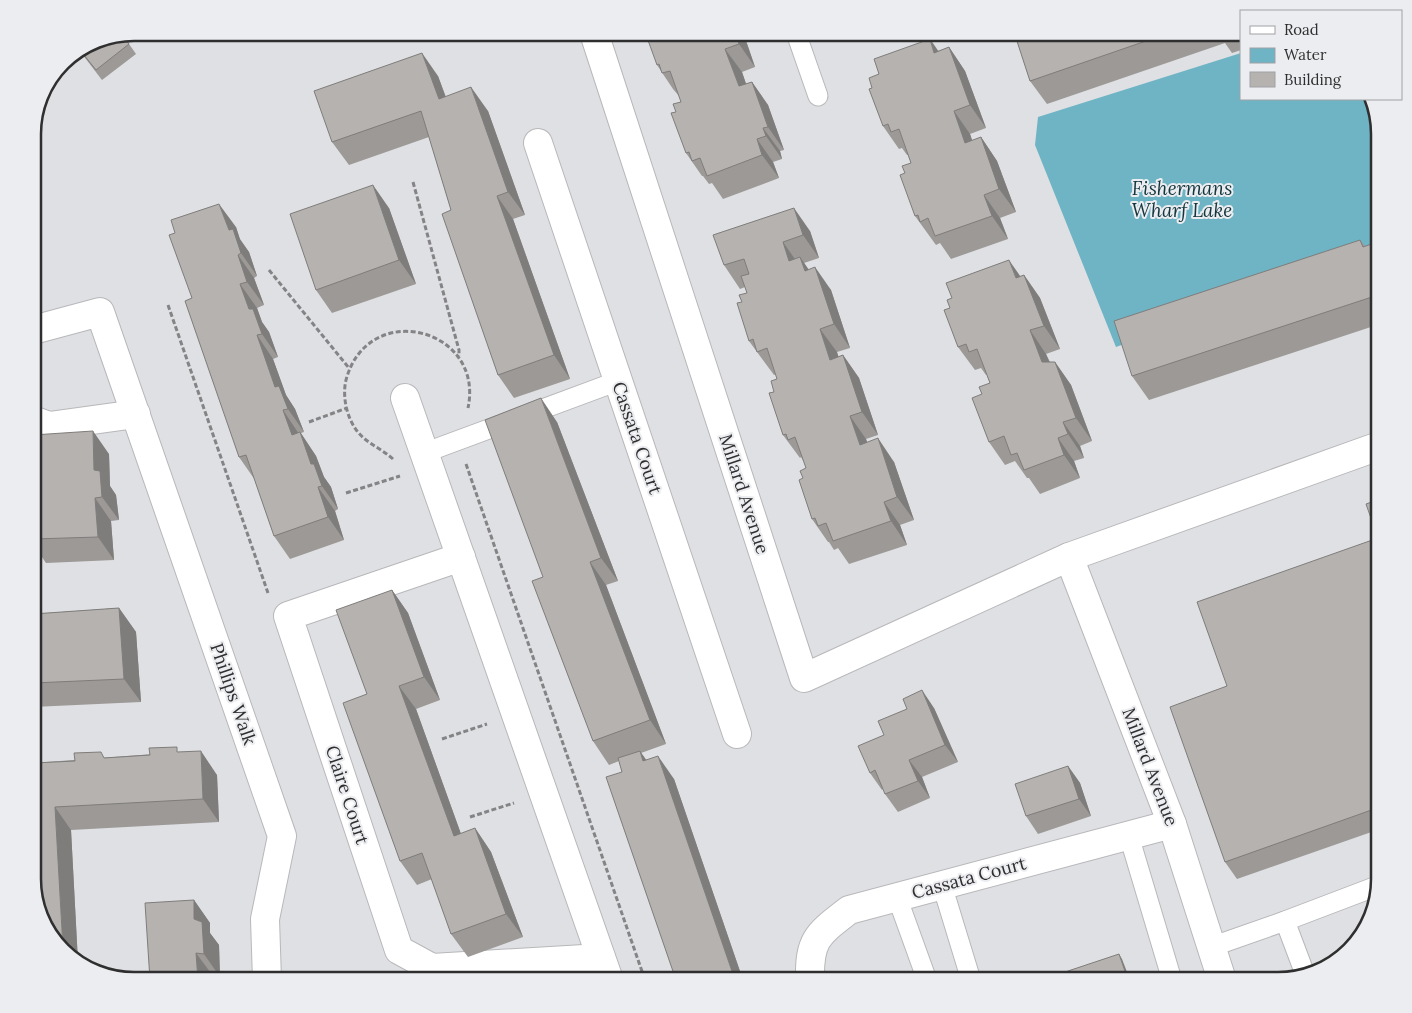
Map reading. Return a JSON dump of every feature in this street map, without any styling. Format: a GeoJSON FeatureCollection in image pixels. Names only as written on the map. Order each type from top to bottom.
{"type":"FeatureCollection","features":[{"type":"Feature","properties":{"kind":"street","name":"Millard Avenue"},"geometry":{"type":"LineString","coordinates":[[597,41],[804,678],[1069,557],[1371,449]]}},
{"type":"Feature","properties":{"kind":"street","name":"Cassata Court"},"geometry":{"type":"LineString","coordinates":[[538,143],[737,734]]}},
{"type":"Feature","properties":{"kind":"street","name":"Phillips Walk"},"geometry":{"type":"LineString","coordinates":[[41,328],[100,312],[136,414],[282,836],[265,919],[267,972]]}},
{"type":"Feature","properties":{"kind":"street","name":"Claire Court"},"geometry":{"type":"LineString","coordinates":[[288,616],[399,950],[432,968],[605,969],[405,398]]}},
{"type":"Feature","properties":{"kind":"street"},"geometry":{"type":"LineString","coordinates":[[41,423],[49,426],[136,414]]}},
{"type":"Feature","properties":{"kind":"street"},"geometry":{"type":"LineString","coordinates":[[288,616],[460,557]]}},
{"type":"Feature","properties":{"kind":"street","name":"Millard Avenue"},"geometry":{"type":"LineString","coordinates":[[1069,557],[1172,824],[1219,972]]}},
{"type":"Feature","properties":{"kind":"street","name":"Cassata Court"},"geometry":{"type":"LineString","coordinates":[[810,972],[811,952],[819,933],[849,910],[1172,824]]}},
{"type":"Feature","properties":{"kind":"lane"},"geometry":{"type":"LineString","coordinates":[[799,41],[818,96]]}},
{"type":"Feature","properties":{"kind":"lane"},"geometry":{"type":"LineString","coordinates":[[424,453],[618,381]]}},
{"type":"Feature","properties":{"kind":"lane"},"geometry":{"type":"LineString","coordinates":[[1130,836],[1170,972]]}},
{"type":"Feature","properties":{"kind":"lane"},"geometry":{"type":"LineString","coordinates":[[942,885],[969,972]]}},
{"type":"Feature","properties":{"kind":"lane"},"geometry":{"type":"LineString","coordinates":[[1211,947],[1370,889]]}},
{"type":"Feature","properties":{"kind":"lane"},"geometry":{"type":"LineString","coordinates":[[897,897],[924,972]]}},
{"type":"Feature","properties":{"kind":"lane"},"geometry":{"type":"LineString","coordinates":[[1285,921],[1303,968]]}},
{"type":"Feature","properties":{"kind":"path"},"geometry":{"type":"LineString","coordinates":[[413,182],[459,350],[459,357]]}},
{"type":"Feature","properties":{"kind":"path"},"geometry":{"type":"LineString","coordinates":[[269,270],[349,368]]}},
{"type":"Feature","properties":{"kind":"path"},"geometry":{"type":"LineString","coordinates":[[168,305],[270,598],[288,616]]}},
{"type":"Feature","properties":{"kind":"path"},"geometry":{"type":"LineString","coordinates":[[309,422],[347,408]]}},
{"type":"Feature","properties":{"kind":"path"},"geometry":{"type":"LineString","coordinates":[[346,493],[401,476]]}},
{"type":"Feature","properties":{"kind":"path"},"geometry":{"type":"LineString","coordinates":[[442,739],[487,724]]}},
{"type":"Feature","properties":{"kind":"path"},"geometry":{"type":"LineString","coordinates":[[470,817],[514,803]]}},
{"type":"Feature","properties":{"kind":"water","name":"Fishermans Wharf Lake"},"geometry":{"type":"Polygon","coordinates":[[[1240,53],[1240,100],[1364,100],[1368,110],[1371,134],[1371,255],[1116,347],[1035,145],[1038,117],[1240,53]]]}},
{"type":"Feature","properties":{"kind":"building"},"geometry":{"type":"Polygon","coordinates":[[[648,41],[738,41],[739,44],[725,49],[739,86],[752,82],[768,127],[763,128],[766,136],[757,139],[762,155],[707,176],[700,158],[692,161],[689,152],[686,153],[671,113],[676,112],[673,104],[681,102],[670,71],[662,73],[659,64],[657,65],[648,41]]]}},
{"type":"Feature","properties":{"kind":"building"},"geometry":{"type":"Polygon","coordinates":[[[924,41],[931,41],[934,53],[949,47],[970,105],[954,111],[965,143],[981,137],[999,189],[984,195],[992,216],[935,236],[928,218],[920,222],[918,215],[915,216],[900,175],[905,173],[902,166],[911,163],[899,129],[891,132],[888,124],[883,126],[869,89],[872,88],[869,78],[879,74],[874,59],[924,41]]]}},
{"type":"Feature","properties":{"kind":"building"},"geometry":{"type":"Polygon","coordinates":[[[1017,41],[1146,41],[1030,81],[1017,41]]]}},
{"type":"Feature","properties":{"kind":"building"},"geometry":{"type":"Polygon","coordinates":[[[127,42],[129,44],[96,70],[85,56],[104,46],[127,42]]]}},
{"type":"Feature","properties":{"kind":"building"},"geometry":{"type":"Polygon","coordinates":[[[422,53],[439,99],[471,87],[508,192],[497,196],[554,355],[498,375],[442,214],[451,210],[421,111],[332,142],[314,91],[422,53]]]}},
{"type":"Feature","properties":{"kind":"building"},"geometry":{"type":"Polygon","coordinates":[[[373,185],[399,260],[316,290],[290,214],[373,185]]]}},
{"type":"Feature","properties":{"kind":"building"},"geometry":{"type":"Polygon","coordinates":[[[219,204],[229,230],[233,229],[241,253],[238,255],[247,282],[240,284],[249,309],[253,309],[262,334],[257,335],[275,387],[279,386],[288,409],[283,410],[292,435],[300,432],[311,464],[314,464],[322,486],[318,487],[328,517],[274,536],[246,455],[239,457],[185,301],[192,298],[169,235],[175,233],[171,220],[219,204]]]}},
{"type":"Feature","properties":{"kind":"building"},"geometry":{"type":"Polygon","coordinates":[[[794,208],[803,235],[783,242],[789,261],[800,257],[805,271],[815,267],[834,324],[820,329],[830,360],[843,355],[862,412],[850,416],[860,445],[878,438],[897,497],[884,502],[891,521],[833,541],[826,523],[818,526],[815,518],[812,519],[799,480],[803,478],[800,471],[806,468],[795,437],[788,440],[786,434],[783,435],[769,393],[774,392],[771,381],[777,379],[767,348],[757,352],[753,339],[749,341],[737,303],[742,302],[739,295],[747,293],[741,276],[749,274],[744,259],[724,265],[713,235],[794,208]]]}},
{"type":"Feature","properties":{"kind":"building"},"geometry":{"type":"Polygon","coordinates":[[[1360,240],[1363,247],[1371,244],[1371,297],[1132,376],[1114,321],[1360,240]]]}},
{"type":"Feature","properties":{"kind":"building"},"geometry":{"type":"Polygon","coordinates":[[[1009,260],[1016,278],[1024,275],[1044,326],[1030,330],[1042,362],[1055,362],[1076,418],[1063,422],[1068,434],[1058,438],[1064,455],[1024,470],[1017,453],[1011,455],[1004,436],[989,442],[972,398],[982,394],[979,387],[990,383],[977,349],[969,352],[966,344],[958,347],[944,310],[950,308],[947,300],[952,298],[946,283],[1009,260]]]}},
{"type":"Feature","properties":{"kind":"building"},"geometry":{"type":"Polygon","coordinates":[[[541,398],[601,558],[590,562],[650,720],[593,741],[532,581],[543,577],[485,420],[541,398]]]}},
{"type":"Feature","properties":{"kind":"building"},"geometry":{"type":"Polygon","coordinates":[[[93,431],[94,470],[100,471],[102,497],[95,498],[98,537],[41,539],[41,434],[93,431]]]}},
{"type":"Feature","properties":{"kind":"building"},"geometry":{"type":"Polygon","coordinates":[[[1371,502],[1371,518],[1366,504],[1371,502]]]}},
{"type":"Feature","properties":{"kind":"building"},"geometry":{"type":"Polygon","coordinates":[[[1371,540],[1371,810],[1225,862],[1170,707],[1227,686],[1197,602],[1371,540]]]}},
{"type":"Feature","properties":{"kind":"building"},"geometry":{"type":"Polygon","coordinates":[[[392,590],[424,677],[399,686],[454,836],[475,828],[506,914],[451,934],[422,853],[400,861],[343,703],[367,694],[336,610],[392,590]]]}},
{"type":"Feature","properties":{"kind":"building"},"geometry":{"type":"Polygon","coordinates":[[[119,608],[124,679],[41,683],[41,613],[119,608]]]}},
{"type":"Feature","properties":{"kind":"building"},"geometry":{"type":"Polygon","coordinates":[[[922,690],[945,745],[909,760],[918,781],[885,794],[875,770],[870,773],[858,746],[884,735],[878,721],[907,709],[903,699],[922,690]]]}},
{"type":"Feature","properties":{"kind":"building"},"geometry":{"type":"Polygon","coordinates":[[[177,747],[177,752],[201,751],[203,799],[55,807],[62,938],[48,914],[41,885],[41,763],[75,761],[74,753],[101,752],[104,758],[150,755],[149,748],[177,747]]]}},
{"type":"Feature","properties":{"kind":"building"},"geometry":{"type":"Polygon","coordinates":[[[640,751],[643,761],[658,756],[732,972],[673,972],[606,777],[622,772],[618,758],[640,751]]]}},
{"type":"Feature","properties":{"kind":"building"},"geometry":{"type":"Polygon","coordinates":[[[1068,766],[1079,799],[1026,816],[1015,784],[1068,766]]]}},
{"type":"Feature","properties":{"kind":"building"},"geometry":{"type":"Polygon","coordinates":[[[194,900],[194,919],[202,922],[204,954],[196,953],[197,972],[149,972],[145,903],[194,900]]]}},
{"type":"Feature","properties":{"kind":"building"},"geometry":{"type":"Polygon","coordinates":[[[1119,954],[1125,972],[1065,972],[1119,954]]]}}]}
